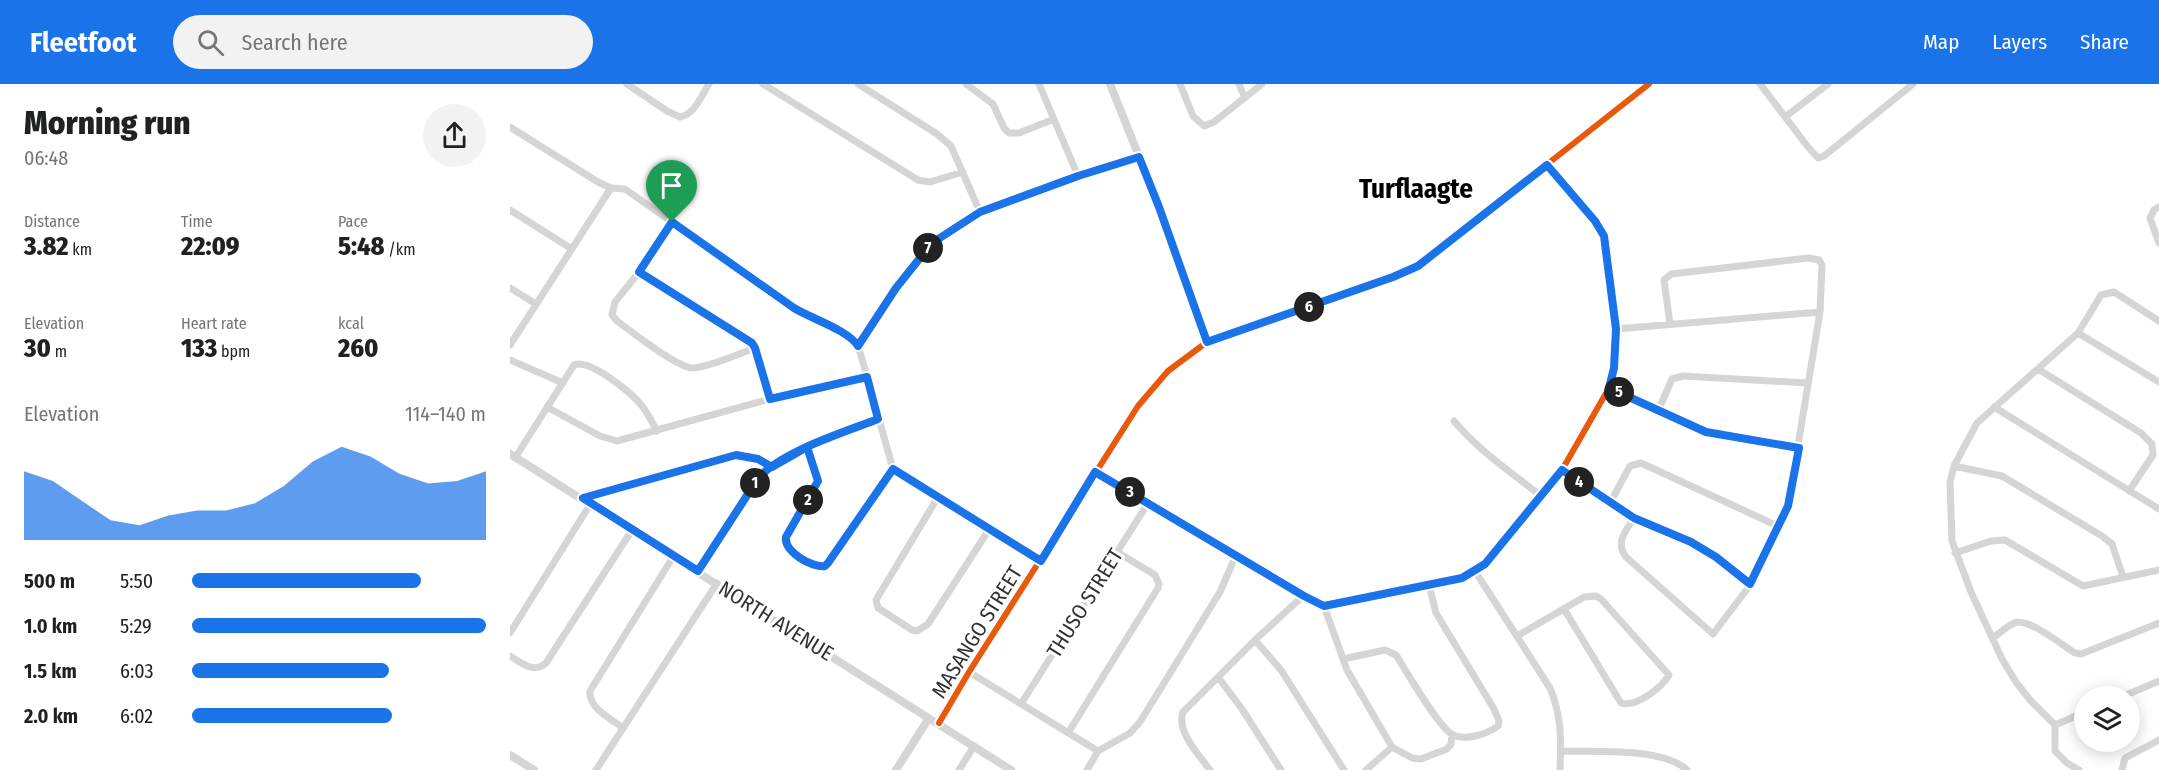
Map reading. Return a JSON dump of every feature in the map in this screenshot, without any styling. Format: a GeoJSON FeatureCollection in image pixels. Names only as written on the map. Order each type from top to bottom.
{"type":"FeatureCollection","features":[{"type":"Feature","properties":{"kind":"street"},"geometry":{"type":"LineString","coordinates":[[627,84],[680,117],[687,115],[695,108],[709,84]]}},
{"type":"Feature","properties":{"kind":"street"},"geometry":{"type":"LineString","coordinates":[[763,84],[918,180],[930,182],[963,172]]}},
{"type":"Feature","properties":{"kind":"street"},"geometry":{"type":"LineString","coordinates":[[858,84],[944,139],[951,146],[980,212]]}},
{"type":"Feature","properties":{"kind":"street"},"geometry":{"type":"LineString","coordinates":[[966,84],[993,104],[1004,128],[1009,133],[1019,133],[1054,119]]}},
{"type":"Feature","properties":{"kind":"street"},"geometry":{"type":"LineString","coordinates":[[1040,84],[1078,176]]}},
{"type":"Feature","properties":{"kind":"street"},"geometry":{"type":"LineString","coordinates":[[1110,84],[1159,207],[1207,342]]}},
{"type":"Feature","properties":{"kind":"street"},"geometry":{"type":"LineString","coordinates":[[1180,84],[1193,116],[1204,126],[1214,122],[1262,84]]}},
{"type":"Feature","properties":{"kind":"street"},"geometry":{"type":"LineString","coordinates":[[1239,84],[1244,96]]}},
{"type":"Feature","properties":{"kind":"street","name":"MASANGO STREET"},"geometry":{"type":"LineString","coordinates":[[939,723],[1095,472],[1138,406],[1168,371],[1207,342],[1393,277],[1418,266],[1649,84]]}},
{"type":"Feature","properties":{"kind":"street"},"geometry":{"type":"LineString","coordinates":[[1760,84],[1813,154],[1821,158],[1913,84]]}},
{"type":"Feature","properties":{"kind":"street"},"geometry":{"type":"LineString","coordinates":[[1785,117],[1828,84]]}},
{"type":"Feature","properties":{"kind":"street"},"geometry":{"type":"LineString","coordinates":[[510,127],[587,177],[611,188],[625,189],[794,308],[851,337],[858,346],[893,469],[1041,561]]}},
{"type":"Feature","properties":{"kind":"street"},"geometry":{"type":"LineString","coordinates":[[858,346],[875,318],[919,257],[932,243],[980,212],[1078,176],[1139,157]]}},
{"type":"Feature","properties":{"kind":"street"},"geometry":{"type":"LineString","coordinates":[[1095,472],[1324,606],[1462,578],[1475,571],[1485,564],[1562,470],[1609,388],[1614,368],[1616,329],[1604,236],[1595,221],[1547,165]]}},
{"type":"Feature","properties":{"kind":"street"},"geometry":{"type":"LineString","coordinates":[[510,345],[611,188]]}},
{"type":"Feature","properties":{"kind":"street"},"geometry":{"type":"LineString","coordinates":[[2159,207],[2154,210],[2150,218],[2159,243]]}},
{"type":"Feature","properties":{"kind":"street"},"geometry":{"type":"LineString","coordinates":[[510,210],[572,249]]}},
{"type":"Feature","properties":{"kind":"street"},"geometry":{"type":"LineString","coordinates":[[672,222],[639,272],[615,302],[612,315],[669,358],[685,367],[693,368],[755,348]]}},
{"type":"Feature","properties":{"kind":"street"},"geometry":{"type":"LineString","coordinates":[[1634,518],[1620,544],[1626,557],[1713,634],[1750,584],[1788,506],[1820,312],[1822,265],[1819,260],[1809,258],[1671,274],[1664,280],[1670,324]]}},
{"type":"Feature","properties":{"kind":"street"},"geometry":{"type":"LineString","coordinates":[[639,272],[748,340],[755,348],[770,399]]}},
{"type":"Feature","properties":{"kind":"street"},"geometry":{"type":"LineString","coordinates":[[510,288],[536,304]]}},
{"type":"Feature","properties":{"kind":"street"},"geometry":{"type":"LineString","coordinates":[[2079,770],[2067,763],[2055,751],[2055,725],[2016,682],[2002,659],[1994,637],[1971,592],[1955,553],[1951,534],[1950,482],[1954,466],[1977,423],[2078,333],[2101,294],[2114,292],[2159,321]]}},
{"type":"Feature","properties":{"kind":"street"},"geometry":{"type":"LineString","coordinates":[[1616,329],[1820,312]]}},
{"type":"Feature","properties":{"kind":"street"},"geometry":{"type":"LineString","coordinates":[[2078,333],[2159,382]]}},
{"type":"Feature","properties":{"kind":"street"},"geometry":{"type":"LineString","coordinates":[[510,360],[563,383]]}},
{"type":"Feature","properties":{"kind":"street"},"geometry":{"type":"LineString","coordinates":[[513,456],[574,365],[580,363],[589,365],[633,396],[657,431]]}},
{"type":"Feature","properties":{"kind":"street"},"geometry":{"type":"LineString","coordinates":[[2038,369],[2152,444],[2153,455],[2129,491]]}},
{"type":"Feature","properties":{"kind":"street"},"geometry":{"type":"LineString","coordinates":[[1658,411],[1672,379],[1683,376],[1807,383]]}},
{"type":"Feature","properties":{"kind":"street"},"geometry":{"type":"LineString","coordinates":[[547,408],[608,440],[617,441],[770,399],[867,377]]}},
{"type":"Feature","properties":{"kind":"street"},"geometry":{"type":"LineString","coordinates":[[1609,388],[1706,432],[1799,448]]}},
{"type":"Feature","properties":{"kind":"street"},"geometry":{"type":"LineString","coordinates":[[1994,406],[2159,509]]}},
{"type":"Feature","properties":{"kind":"street"},"geometry":{"type":"LineString","coordinates":[[698,571],[759,477],[807,447],[878,419]]}},
{"type":"Feature","properties":{"kind":"street"},"geometry":{"type":"LineString","coordinates":[[1454,421],[1488,454],[1541,496]]}},
{"type":"Feature","properties":{"kind":"street"},"geometry":{"type":"LineString","coordinates":[[807,447],[818,481],[786,537],[786,542],[789,550],[816,566],[825,566],[828,563],[893,469]]}},
{"type":"Feature","properties":{"kind":"street"},"geometry":{"type":"LineString","coordinates":[[583,498],[736,455],[758,459],[772,467]]}},
{"type":"Feature","properties":{"kind":"street","name":"NORTH AVENUE"},"geometry":{"type":"LineString","coordinates":[[513,456],[591,503],[1011,770]]}},
{"type":"Feature","properties":{"kind":"street"},"geometry":{"type":"LineString","coordinates":[[1610,503],[1630,466],[1641,463],[1780,526]]}},
{"type":"Feature","properties":{"kind":"street"},"geometry":{"type":"LineString","coordinates":[[1954,466],[2002,476],[2102,536],[2112,544],[2123,577]]}},
{"type":"Feature","properties":{"kind":"street"},"geometry":{"type":"LineString","coordinates":[[1562,470],[1634,518],[1691,542],[1716,557],[1750,584]]}},
{"type":"Feature","properties":{"kind":"street"},"geometry":{"type":"LineString","coordinates":[[938,497],[876,600],[879,608],[912,630],[917,631],[928,624],[990,528]]}},
{"type":"Feature","properties":{"kind":"street","name":"THUSO STREET"},"geometry":{"type":"LineString","coordinates":[[1021,704],[1148,502]]}},
{"type":"Feature","properties":{"kind":"street"},"geometry":{"type":"LineString","coordinates":[[510,633],[591,503]]}},
{"type":"Feature","properties":{"kind":"street"},"geometry":{"type":"LineString","coordinates":[[510,656],[535,669],[546,663],[632,530]]}},
{"type":"Feature","properties":{"kind":"street"},"geometry":{"type":"LineString","coordinates":[[1955,553],[1991,541],[2006,540],[2083,586],[2159,570]]}},
{"type":"Feature","properties":{"kind":"street"},"geometry":{"type":"LineString","coordinates":[[1068,733],[1158,588],[1159,584],[1155,575],[1117,552]]}},
{"type":"Feature","properties":{"kind":"street"},"geometry":{"type":"LineString","coordinates":[[1086,770],[1098,751],[1130,733],[1140,722],[1220,592],[1236,555]]}},
{"type":"Feature","properties":{"kind":"street"},"geometry":{"type":"LineString","coordinates":[[623,728],[595,707],[591,702],[590,691],[673,557]]}},
{"type":"Feature","properties":{"kind":"street"},"geometry":{"type":"LineString","coordinates":[[1475,571],[1556,701],[1560,717],[1560,770]]}},
{"type":"Feature","properties":{"kind":"street"},"geometry":{"type":"LineString","coordinates":[[596,770],[717,583]]}},
{"type":"Feature","properties":{"kind":"street"},"geometry":{"type":"LineString","coordinates":[[1343,659],[1385,650],[1391,651],[1396,655],[1439,721],[1452,735],[1462,738],[1498,726],[1494,709],[1436,613],[1429,585]]}},
{"type":"Feature","properties":{"kind":"street"},"geometry":{"type":"LineString","coordinates":[[1209,770],[1184,731],[1181,718],[1187,706],[1304,596]]}},
{"type":"Feature","properties":{"kind":"street"},"geometry":{"type":"LineString","coordinates":[[1517,636],[1584,597],[1596,596],[1669,675],[1664,683],[1655,692],[1626,705],[1621,703],[1564,609]]}},
{"type":"Feature","properties":{"kind":"street"},"geometry":{"type":"LineString","coordinates":[[1324,606],[1355,686],[1392,747],[1412,758],[1421,759],[1447,749],[1451,744],[1452,735]]}},
{"type":"Feature","properties":{"kind":"street"},"geometry":{"type":"LineString","coordinates":[[1994,637],[2015,622],[2026,622],[2075,653],[2081,654],[2159,623]]}},
{"type":"Feature","properties":{"kind":"street"},"geometry":{"type":"LineString","coordinates":[[1255,640],[1281,670],[1344,770]]}},
{"type":"Feature","properties":{"kind":"street"},"geometry":{"type":"LineString","coordinates":[[969,672],[1098,751]]}},
{"type":"Feature","properties":{"kind":"street"},"geometry":{"type":"LineString","coordinates":[[1218,677],[1242,709],[1281,770]]}},
{"type":"Feature","properties":{"kind":"street"},"geometry":{"type":"LineString","coordinates":[[2140,689],[2159,681]]}},
{"type":"Feature","properties":{"kind":"street"},"geometry":{"type":"LineString","coordinates":[[2055,725],[2074,717]]}},
{"type":"Feature","properties":{"kind":"street"},"geometry":{"type":"LineString","coordinates":[[896,770],[929,718]]}},
{"type":"Feature","properties":{"kind":"street"},"geometry":{"type":"LineString","coordinates":[[2122,770],[2125,758],[2159,740]]}},
{"type":"Feature","properties":{"kind":"street"},"geometry":{"type":"LineString","coordinates":[[959,770],[974,746]]}},
{"type":"Feature","properties":{"kind":"street"},"geometry":{"type":"LineString","coordinates":[[1366,770],[1392,747]]}},
{"type":"Feature","properties":{"kind":"street"},"geometry":{"type":"LineString","coordinates":[[1560,751],[1650,754],[1673,761],[1687,770]]}},
{"type":"Feature","properties":{"kind":"street"},"geometry":{"type":"LineString","coordinates":[[510,755],[534,770]]}},
{"type":"Feature","properties":{"kind":"cycle path"},"geometry":{"type":"LineString","coordinates":[[939,723],[1138,406],[1168,371],[1207,342],[1393,277],[1418,266],[1649,84]]}},
{"type":"Feature","properties":{"kind":"cycle path"},"geometry":{"type":"LineString","coordinates":[[1095,472],[1303,596],[1324,606],[1462,577],[1485,564],[1562,470],[1609,388],[1614,368],[1616,329],[1603,236],[1595,221],[1547,165]]}},
{"type":"Feature","properties":{"kind":"district","name":"Turflaagte"},"geometry":{"type":"Point","coordinates":[1416,189]}},
{"type":"Feature","properties":{"kind":"route"},"geometry":{"type":"LineString","coordinates":[[672,222],[639,272],[752,343],[770,399],[867,377],[878,419],[807,447],[766,471],[759,477],[698,571],[583,498],[736,455],[758,459],[772,467],[807,447],[818,481],[786,537],[786,542],[789,550],[816,566],[821,567],[828,563],[893,469],[1041,561],[1095,472],[1324,606],[1462,578],[1475,571],[1485,564],[1562,470],[1625,513],[1691,542],[1716,557],[1750,584],[1780,526],[1792,490],[1799,448],[1706,432],[1609,388],[1616,352],[1616,329],[1604,236],[1595,221],[1547,165],[1418,266],[1393,277],[1207,342],[1139,157],[1078,176],[980,212],[932,243],[896,288],[858,346],[851,337],[794,308],[672,222]]}}]}
